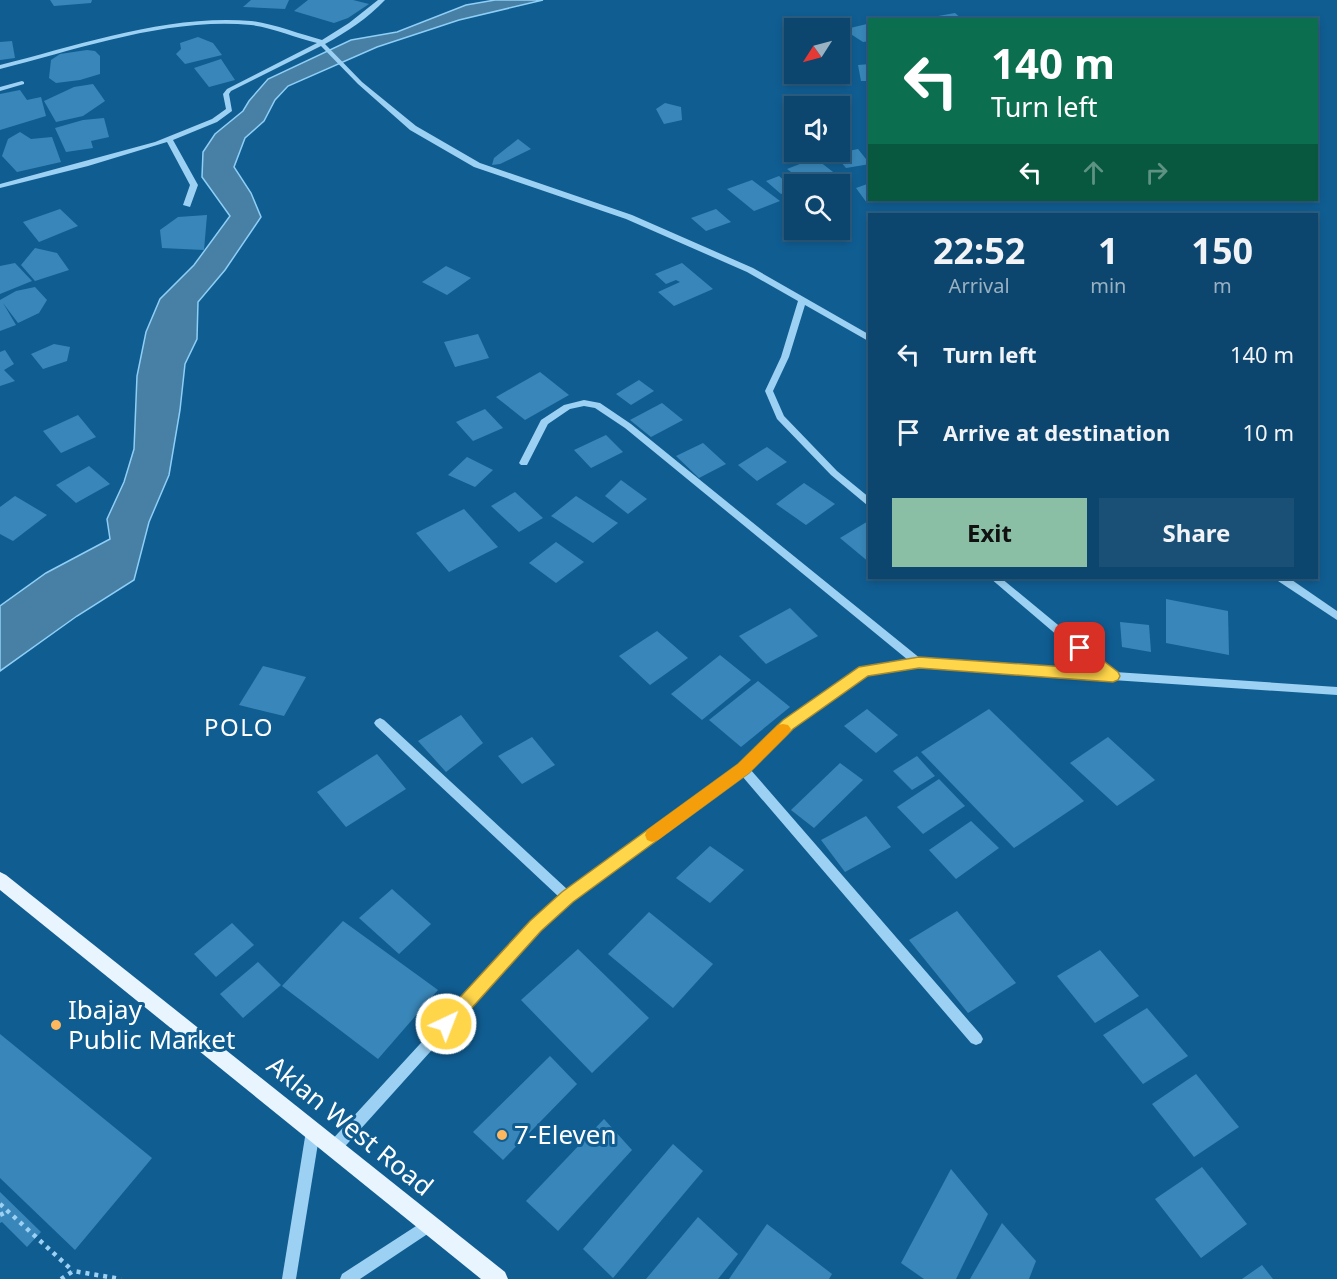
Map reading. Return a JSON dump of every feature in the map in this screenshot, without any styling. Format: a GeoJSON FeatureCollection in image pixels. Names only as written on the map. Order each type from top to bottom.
{"type":"FeatureCollection","features":[{"type":"Feature","properties":{"kind":"main road","name":"Aklan West Road"},"geometry":{"type":"LineString","coordinates":[[0,880],[498,1279]]}},
{"type":"Feature","properties":{"kind":"street"},"geometry":{"type":"LineString","coordinates":[[0,186],[169,139],[225,116],[230,110],[226,94],[230,90],[320,42],[366,14],[382,0]]}},
{"type":"Feature","properties":{"kind":"street"},"geometry":{"type":"LineString","coordinates":[[0,67],[146,30],[210,22],[253,23],[320,42],[360,83],[413,128],[477,165],[629,217],[750,270],[868,338]]}},
{"type":"Feature","properties":{"kind":"street"},"geometry":{"type":"LineString","coordinates":[[0,89],[22,83]]}},
{"type":"Feature","properties":{"kind":"street"},"geometry":{"type":"LineString","coordinates":[[169,139],[194,185],[188,205]]}},
{"type":"Feature","properties":{"kind":"street"},"geometry":{"type":"LineString","coordinates":[[803,300],[785,357],[769,391],[780,417],[834,473],[868,501]]}},
{"type":"Feature","properties":{"kind":"street"},"geometry":{"type":"LineString","coordinates":[[524,463],[544,422],[567,407],[584,403],[597,405],[628,426],[919,663]]}},
{"type":"Feature","properties":{"kind":"street"},"geometry":{"type":"LineString","coordinates":[[996,579],[1113,676]]}},
{"type":"Feature","properties":{"kind":"street"},"geometry":{"type":"LineString","coordinates":[[1283,579],[1337,616]]}},
{"type":"Feature","properties":{"kind":"street"},"geometry":{"type":"LineString","coordinates":[[334,1148],[536,926],[567,897],[743,769],[788,725],[864,670],[919,663],[1337,691]]}},
{"type":"Feature","properties":{"kind":"street"},"geometry":{"type":"LineString","coordinates":[[380,723],[567,897]]}},
{"type":"Feature","properties":{"kind":"street"},"geometry":{"type":"LineString","coordinates":[[743,769],[976,1039]]}},
{"type":"Feature","properties":{"kind":"street"},"geometry":{"type":"LineString","coordinates":[[289,1279],[313,1131]]}},
{"type":"Feature","properties":{"kind":"street"},"geometry":{"type":"LineString","coordinates":[[347,1279],[430,1224]]}},
{"type":"Feature","properties":{"kind":"path"},"geometry":{"type":"LineString","coordinates":[[0,1204],[73,1271],[122,1279]]}},
{"type":"Feature","properties":{"kind":"path"},"geometry":{"type":"LineString","coordinates":[[0,1215],[8,1211]]}},
{"type":"Feature","properties":{"kind":"path"},"geometry":{"type":"LineString","coordinates":[[61,1279],[73,1271]]}},
{"type":"Feature","properties":{"kind":"water"},"geometry":{"type":"Polygon","coordinates":[[[495,0],[543,0],[459,20],[377,47],[288,86],[275,100],[264,121],[245,138],[234,167],[251,193],[261,217],[225,270],[198,302],[197,339],[185,364],[169,475],[149,522],[134,580],[77,616],[0,671],[0,606],[46,573],[110,539],[107,519],[124,482],[134,449],[137,376],[146,332],[160,299],[194,265],[230,216],[202,177],[203,152],[215,134],[243,111],[268,79],[351,40],[397,32],[466,5],[495,0]]]}},
{"type":"Feature","properties":{"kind":"building"},"geometry":{"type":"Polygon","coordinates":[[[50,0],[92,0],[91,3],[54,6],[50,0]]]}},
{"type":"Feature","properties":{"kind":"building"},"geometry":{"type":"Polygon","coordinates":[[[251,0],[289,0],[285,9],[243,7],[251,0]]]}},
{"type":"Feature","properties":{"kind":"building"},"geometry":{"type":"Polygon","coordinates":[[[308,0],[353,0],[369,4],[348,18],[334,23],[294,11],[308,0]]]}},
{"type":"Feature","properties":{"kind":"building"},"geometry":{"type":"Polygon","coordinates":[[[955,13],[961,18],[927,18],[955,13]]]}},
{"type":"Feature","properties":{"kind":"building"},"geometry":{"type":"Polygon","coordinates":[[[868,24],[868,41],[863,42],[850,34],[850,28],[868,24]]]}},
{"type":"Feature","properties":{"kind":"building"},"geometry":{"type":"Polygon","coordinates":[[[198,37],[213,43],[222,55],[185,64],[176,54],[181,49],[180,43],[198,37]]]}},
{"type":"Feature","properties":{"kind":"building"},"geometry":{"type":"Polygon","coordinates":[[[12,41],[15,58],[0,60],[0,42],[12,41]]]}},
{"type":"Feature","properties":{"kind":"building"},"geometry":{"type":"Polygon","coordinates":[[[95,51],[100,56],[100,74],[80,80],[56,83],[49,78],[51,60],[60,54],[95,51]]]}},
{"type":"Feature","properties":{"kind":"building"},"geometry":{"type":"Polygon","coordinates":[[[221,59],[235,80],[209,87],[194,68],[221,59]]]}},
{"type":"Feature","properties":{"kind":"building"},"geometry":{"type":"Polygon","coordinates":[[[868,64],[868,81],[861,81],[858,65],[868,64]]]}},
{"type":"Feature","properties":{"kind":"building"},"geometry":{"type":"Polygon","coordinates":[[[93,84],[105,101],[83,116],[56,122],[44,101],[74,87],[93,84]]]}},
{"type":"Feature","properties":{"kind":"building"},"geometry":{"type":"Polygon","coordinates":[[[20,90],[27,100],[41,97],[46,116],[0,130],[0,94],[20,90]]]}},
{"type":"Feature","properties":{"kind":"building"},"geometry":{"type":"Polygon","coordinates":[[[665,103],[681,107],[682,120],[664,124],[656,109],[665,103]]]}},
{"type":"Feature","properties":{"kind":"building"},"geometry":{"type":"Polygon","coordinates":[[[104,118],[109,137],[91,141],[93,148],[66,152],[55,128],[83,120],[104,118]]]}},
{"type":"Feature","properties":{"kind":"building"},"geometry":{"type":"Polygon","coordinates":[[[20,132],[31,139],[52,137],[61,162],[17,172],[2,156],[8,139],[20,132]]]}},
{"type":"Feature","properties":{"kind":"building"},"geometry":{"type":"Polygon","coordinates":[[[518,139],[531,149],[500,164],[492,165],[494,158],[518,139]]]}},
{"type":"Feature","properties":{"kind":"building"},"geometry":{"type":"Polygon","coordinates":[[[858,149],[868,162],[868,164],[846,168],[841,162],[850,162],[850,151],[858,149]]]}},
{"type":"Feature","properties":{"kind":"building"},"geometry":{"type":"Polygon","coordinates":[[[805,162],[820,162],[836,174],[794,174],[787,169],[805,162]]]}},
{"type":"Feature","properties":{"kind":"building"},"geometry":{"type":"Polygon","coordinates":[[[779,176],[784,180],[784,193],[781,194],[766,181],[779,176]]]}},
{"type":"Feature","properties":{"kind":"building"},"geometry":{"type":"Polygon","coordinates":[[[752,180],[780,201],[754,211],[727,189],[752,180]]]}},
{"type":"Feature","properties":{"kind":"building"},"geometry":{"type":"Polygon","coordinates":[[[868,184],[868,201],[873,201],[867,203],[856,188],[868,184]]]}},
{"type":"Feature","properties":{"kind":"building"},"geometry":{"type":"Polygon","coordinates":[[[60,209],[78,226],[39,242],[23,222],[60,209]]]}},
{"type":"Feature","properties":{"kind":"building"},"geometry":{"type":"Polygon","coordinates":[[[716,209],[731,222],[706,231],[691,218],[716,209]]]}},
{"type":"Feature","properties":{"kind":"building"},"geometry":{"type":"Polygon","coordinates":[[[207,215],[204,250],[162,248],[160,230],[178,217],[207,215]]]}},
{"type":"Feature","properties":{"kind":"building"},"geometry":{"type":"Polygon","coordinates":[[[35,248],[57,253],[69,270],[35,281],[21,265],[35,248]]]}},
{"type":"Feature","properties":{"kind":"building"},"geometry":{"type":"Polygon","coordinates":[[[15,263],[32,281],[0,294],[0,266],[15,263]]]}},
{"type":"Feature","properties":{"kind":"building"},"geometry":{"type":"Polygon","coordinates":[[[682,263],[713,289],[674,306],[658,292],[680,282],[676,280],[666,284],[655,274],[682,263]]]}},
{"type":"Feature","properties":{"kind":"building"},"geometry":{"type":"Polygon","coordinates":[[[446,266],[471,278],[447,295],[422,282],[446,266]]]}},
{"type":"Feature","properties":{"kind":"building"},"geometry":{"type":"Polygon","coordinates":[[[35,287],[47,300],[39,313],[18,323],[3,303],[16,325],[0,331],[0,300],[16,291],[35,287]]]}},
{"type":"Feature","properties":{"kind":"building"},"geometry":{"type":"Polygon","coordinates":[[[478,334],[489,358],[455,367],[444,342],[478,334]]]}},
{"type":"Feature","properties":{"kind":"building"},"geometry":{"type":"Polygon","coordinates":[[[54,344],[70,347],[67,361],[43,369],[31,354],[54,344]]]}},
{"type":"Feature","properties":{"kind":"building"},"geometry":{"type":"Polygon","coordinates":[[[5,350],[14,364],[4,370],[15,381],[0,386],[0,352],[5,350]]]}},
{"type":"Feature","properties":{"kind":"building"},"geometry":{"type":"Polygon","coordinates":[[[540,372],[569,395],[525,420],[496,397],[540,372]]]}},
{"type":"Feature","properties":{"kind":"building"},"geometry":{"type":"Polygon","coordinates":[[[639,380],[654,391],[631,405],[616,394],[639,380]]]}},
{"type":"Feature","properties":{"kind":"building"},"geometry":{"type":"Polygon","coordinates":[[[662,403],[683,420],[651,437],[630,420],[662,403]]]}},
{"type":"Feature","properties":{"kind":"building"},"geometry":{"type":"Polygon","coordinates":[[[485,409],[503,428],[473,441],[456,422],[485,409]]]}},
{"type":"Feature","properties":{"kind":"building"},"geometry":{"type":"Polygon","coordinates":[[[78,415],[96,437],[61,453],[43,431],[78,415]]]}},
{"type":"Feature","properties":{"kind":"building"},"geometry":{"type":"Polygon","coordinates":[[[606,435],[623,452],[591,468],[574,450],[606,435]]]}},
{"type":"Feature","properties":{"kind":"building"},"geometry":{"type":"Polygon","coordinates":[[[703,443],[726,464],[699,478],[676,456],[703,443]]]}},
{"type":"Feature","properties":{"kind":"building"},"geometry":{"type":"Polygon","coordinates":[[[767,447],[787,462],[757,481],[738,465],[767,447]]]}},
{"type":"Feature","properties":{"kind":"building"},"geometry":{"type":"Polygon","coordinates":[[[467,457],[493,470],[475,487],[448,475],[467,457]]]}},
{"type":"Feature","properties":{"kind":"building"},"geometry":{"type":"Polygon","coordinates":[[[89,466],[110,484],[76,503],[56,485],[89,466]]]}},
{"type":"Feature","properties":{"kind":"building"},"geometry":{"type":"Polygon","coordinates":[[[621,480],[647,499],[628,514],[605,496],[621,480]]]}},
{"type":"Feature","properties":{"kind":"building"},"geometry":{"type":"Polygon","coordinates":[[[804,483],[835,504],[806,525],[776,504],[804,483]]]}},
{"type":"Feature","properties":{"kind":"building"},"geometry":{"type":"Polygon","coordinates":[[[515,492],[543,518],[519,532],[491,506],[515,492]]]}},
{"type":"Feature","properties":{"kind":"building"},"geometry":{"type":"Polygon","coordinates":[[[15,496],[47,515],[13,541],[0,534],[0,507],[15,496]]]}},
{"type":"Feature","properties":{"kind":"building"},"geometry":{"type":"Polygon","coordinates":[[[576,496],[618,523],[593,543],[551,516],[576,496]]]}},
{"type":"Feature","properties":{"kind":"building"},"geometry":{"type":"Polygon","coordinates":[[[464,509],[498,547],[449,572],[416,533],[464,509]]]}},
{"type":"Feature","properties":{"kind":"building"},"geometry":{"type":"Polygon","coordinates":[[[868,521],[868,561],[840,538],[868,521]]]}},
{"type":"Feature","properties":{"kind":"building"},"geometry":{"type":"Polygon","coordinates":[[[556,542],[584,562],[556,583],[529,563],[556,542]]]}},
{"type":"Feature","properties":{"kind":"building"},"geometry":{"type":"Polygon","coordinates":[[[1166,599],[1228,611],[1229,655],[1166,643],[1166,599]]]}},
{"type":"Feature","properties":{"kind":"building"},"geometry":{"type":"Polygon","coordinates":[[[790,608],[818,636],[766,664],[739,636],[790,608]]]}},
{"type":"Feature","properties":{"kind":"building"},"geometry":{"type":"Polygon","coordinates":[[[1120,622],[1149,625],[1151,652],[1122,647],[1120,622]]]}},
{"type":"Feature","properties":{"kind":"building"},"geometry":{"type":"Polygon","coordinates":[[[657,631],[688,658],[650,685],[619,656],[657,631]]]}},
{"type":"Feature","properties":{"kind":"building"},"geometry":{"type":"Polygon","coordinates":[[[720,655],[751,680],[702,720],[671,694],[720,655]]]}},
{"type":"Feature","properties":{"kind":"building"},"geometry":{"type":"Polygon","coordinates":[[[263,666],[306,677],[284,716],[239,705],[263,666]]]}},
{"type":"Feature","properties":{"kind":"building"},"geometry":{"type":"Polygon","coordinates":[[[758,681],[790,707],[741,747],[709,720],[758,681]]]}},
{"type":"Feature","properties":{"kind":"building"},"geometry":{"type":"Polygon","coordinates":[[[867,709],[898,735],[876,753],[844,726],[867,709]]]}},
{"type":"Feature","properties":{"kind":"building"},"geometry":{"type":"Polygon","coordinates":[[[989,709],[1084,801],[1014,848],[921,752],[989,709]]]}},
{"type":"Feature","properties":{"kind":"building"},"geometry":{"type":"Polygon","coordinates":[[[461,715],[483,743],[446,772],[418,741],[461,715]]]}},
{"type":"Feature","properties":{"kind":"building"},"geometry":{"type":"Polygon","coordinates":[[[532,737],[555,765],[522,784],[498,756],[532,737]]]}},
{"type":"Feature","properties":{"kind":"building"},"geometry":{"type":"Polygon","coordinates":[[[1108,737],[1155,780],[1117,806],[1070,763],[1108,737]]]}},
{"type":"Feature","properties":{"kind":"building"},"geometry":{"type":"Polygon","coordinates":[[[377,754],[406,789],[346,827],[317,792],[377,754]]]}},
{"type":"Feature","properties":{"kind":"building"},"geometry":{"type":"Polygon","coordinates":[[[917,756],[935,776],[912,790],[893,771],[917,756]]]}},
{"type":"Feature","properties":{"kind":"building"},"geometry":{"type":"Polygon","coordinates":[[[840,763],[863,780],[814,828],[791,810],[840,763]]]}},
{"type":"Feature","properties":{"kind":"building"},"geometry":{"type":"Polygon","coordinates":[[[939,779],[965,806],[923,834],[897,807],[939,779]]]}},
{"type":"Feature","properties":{"kind":"building"},"geometry":{"type":"Polygon","coordinates":[[[866,816],[891,847],[845,872],[821,840],[866,816]]]}},
{"type":"Feature","properties":{"kind":"building"},"geometry":{"type":"Polygon","coordinates":[[[971,821],[999,848],[956,879],[929,850],[971,821]]]}},
{"type":"Feature","properties":{"kind":"building"},"geometry":{"type":"Polygon","coordinates":[[[710,846],[744,870],[710,903],[676,878],[710,846]]]}},
{"type":"Feature","properties":{"kind":"building"},"geometry":{"type":"Polygon","coordinates":[[[392,889],[431,924],[399,954],[359,918],[392,889]]]}},
{"type":"Feature","properties":{"kind":"building"},"geometry":{"type":"Polygon","coordinates":[[[957,911],[1016,983],[968,1013],[909,940],[957,911]]]}},
{"type":"Feature","properties":{"kind":"building"},"geometry":{"type":"Polygon","coordinates":[[[649,912],[713,964],[673,1008],[608,954],[649,912]]]}},
{"type":"Feature","properties":{"kind":"building"},"geometry":{"type":"Polygon","coordinates":[[[343,921],[438,990],[378,1059],[282,986],[343,921]]]}},
{"type":"Feature","properties":{"kind":"building"},"geometry":{"type":"Polygon","coordinates":[[[232,923],[254,945],[216,977],[194,954],[232,923]]]}},
{"type":"Feature","properties":{"kind":"building"},"geometry":{"type":"Polygon","coordinates":[[[578,949],[649,1018],[592,1073],[521,1000],[578,949]]]}},
{"type":"Feature","properties":{"kind":"building"},"geometry":{"type":"Polygon","coordinates":[[[1100,950],[1139,996],[1095,1023],[1057,976],[1100,950]]]}},
{"type":"Feature","properties":{"kind":"building"},"geometry":{"type":"Polygon","coordinates":[[[258,962],[281,985],[243,1018],[220,994],[258,962]]]}},
{"type":"Feature","properties":{"kind":"building"},"geometry":{"type":"Polygon","coordinates":[[[1147,1008],[1188,1056],[1143,1084],[1103,1035],[1147,1008]]]}},
{"type":"Feature","properties":{"kind":"building"},"geometry":{"type":"Polygon","coordinates":[[[0,1034],[152,1158],[75,1250],[0,1178],[0,1034]]]}},
{"type":"Feature","properties":{"kind":"building"},"geometry":{"type":"Polygon","coordinates":[[[550,1056],[577,1084],[503,1160],[473,1132],[550,1056]]]}},
{"type":"Feature","properties":{"kind":"building"},"geometry":{"type":"Polygon","coordinates":[[[1196,1074],[1239,1127],[1194,1157],[1152,1104],[1196,1074]]]}},
{"type":"Feature","properties":{"kind":"building"},"geometry":{"type":"Polygon","coordinates":[[[604,1119],[632,1150],[558,1231],[526,1201],[604,1119]]]}},
{"type":"Feature","properties":{"kind":"building"},"geometry":{"type":"Polygon","coordinates":[[[673,1144],[703,1171],[613,1278],[583,1249],[673,1144]]]}},
{"type":"Feature","properties":{"kind":"building"},"geometry":{"type":"Polygon","coordinates":[[[1202,1167],[1247,1224],[1201,1258],[1155,1199],[1202,1167]]]}},
{"type":"Feature","properties":{"kind":"building"},"geometry":{"type":"Polygon","coordinates":[[[951,1169],[988,1214],[956,1279],[924,1279],[901,1263],[951,1169]]]}},
{"type":"Feature","properties":{"kind":"building"},"geometry":{"type":"Polygon","coordinates":[[[0,1192],[41,1232],[27,1247],[2,1222],[0,1223],[0,1192]]]}},
{"type":"Feature","properties":{"kind":"building"},"geometry":{"type":"Polygon","coordinates":[[[698,1217],[738,1254],[718,1279],[646,1279],[698,1217]]]}},
{"type":"Feature","properties":{"kind":"building"},"geometry":{"type":"Polygon","coordinates":[[[1002,1223],[1036,1261],[1029,1279],[970,1279],[1002,1223]]]}},
{"type":"Feature","properties":{"kind":"building"},"geometry":{"type":"Polygon","coordinates":[[[767,1224],[832,1274],[829,1279],[729,1279],[767,1224]]]}},
{"type":"Feature","properties":{"kind":"building"},"geometry":{"type":"Polygon","coordinates":[[[1262,1265],[1273,1279],[1242,1279],[1262,1265]]]}},
{"type":"Feature","properties":{"kind":"slow traffic"},"geometry":{"type":"LineString","coordinates":[[652,835],[743,769],[783,729]]}},
{"type":"Feature","properties":{"kind":"place","name":"Ibajay Public Market"},"geometry":{"type":"Point","coordinates":[56,1025]}},
{"type":"Feature","properties":{"kind":"place","name":"7-Eleven"},"geometry":{"type":"Point","coordinates":[502,1135]}},
{"type":"Feature","properties":{"kind":"district","name":"POLO"},"geometry":{"type":"Point","coordinates":[239,728]}},
{"type":"Feature","properties":{"kind":"route"},"geometry":{"type":"LineString","coordinates":[[446,1024],[536,926],[567,897],[743,769],[788,725],[864,670],[919,663],[1113,676],[1080,648]]}}]}
